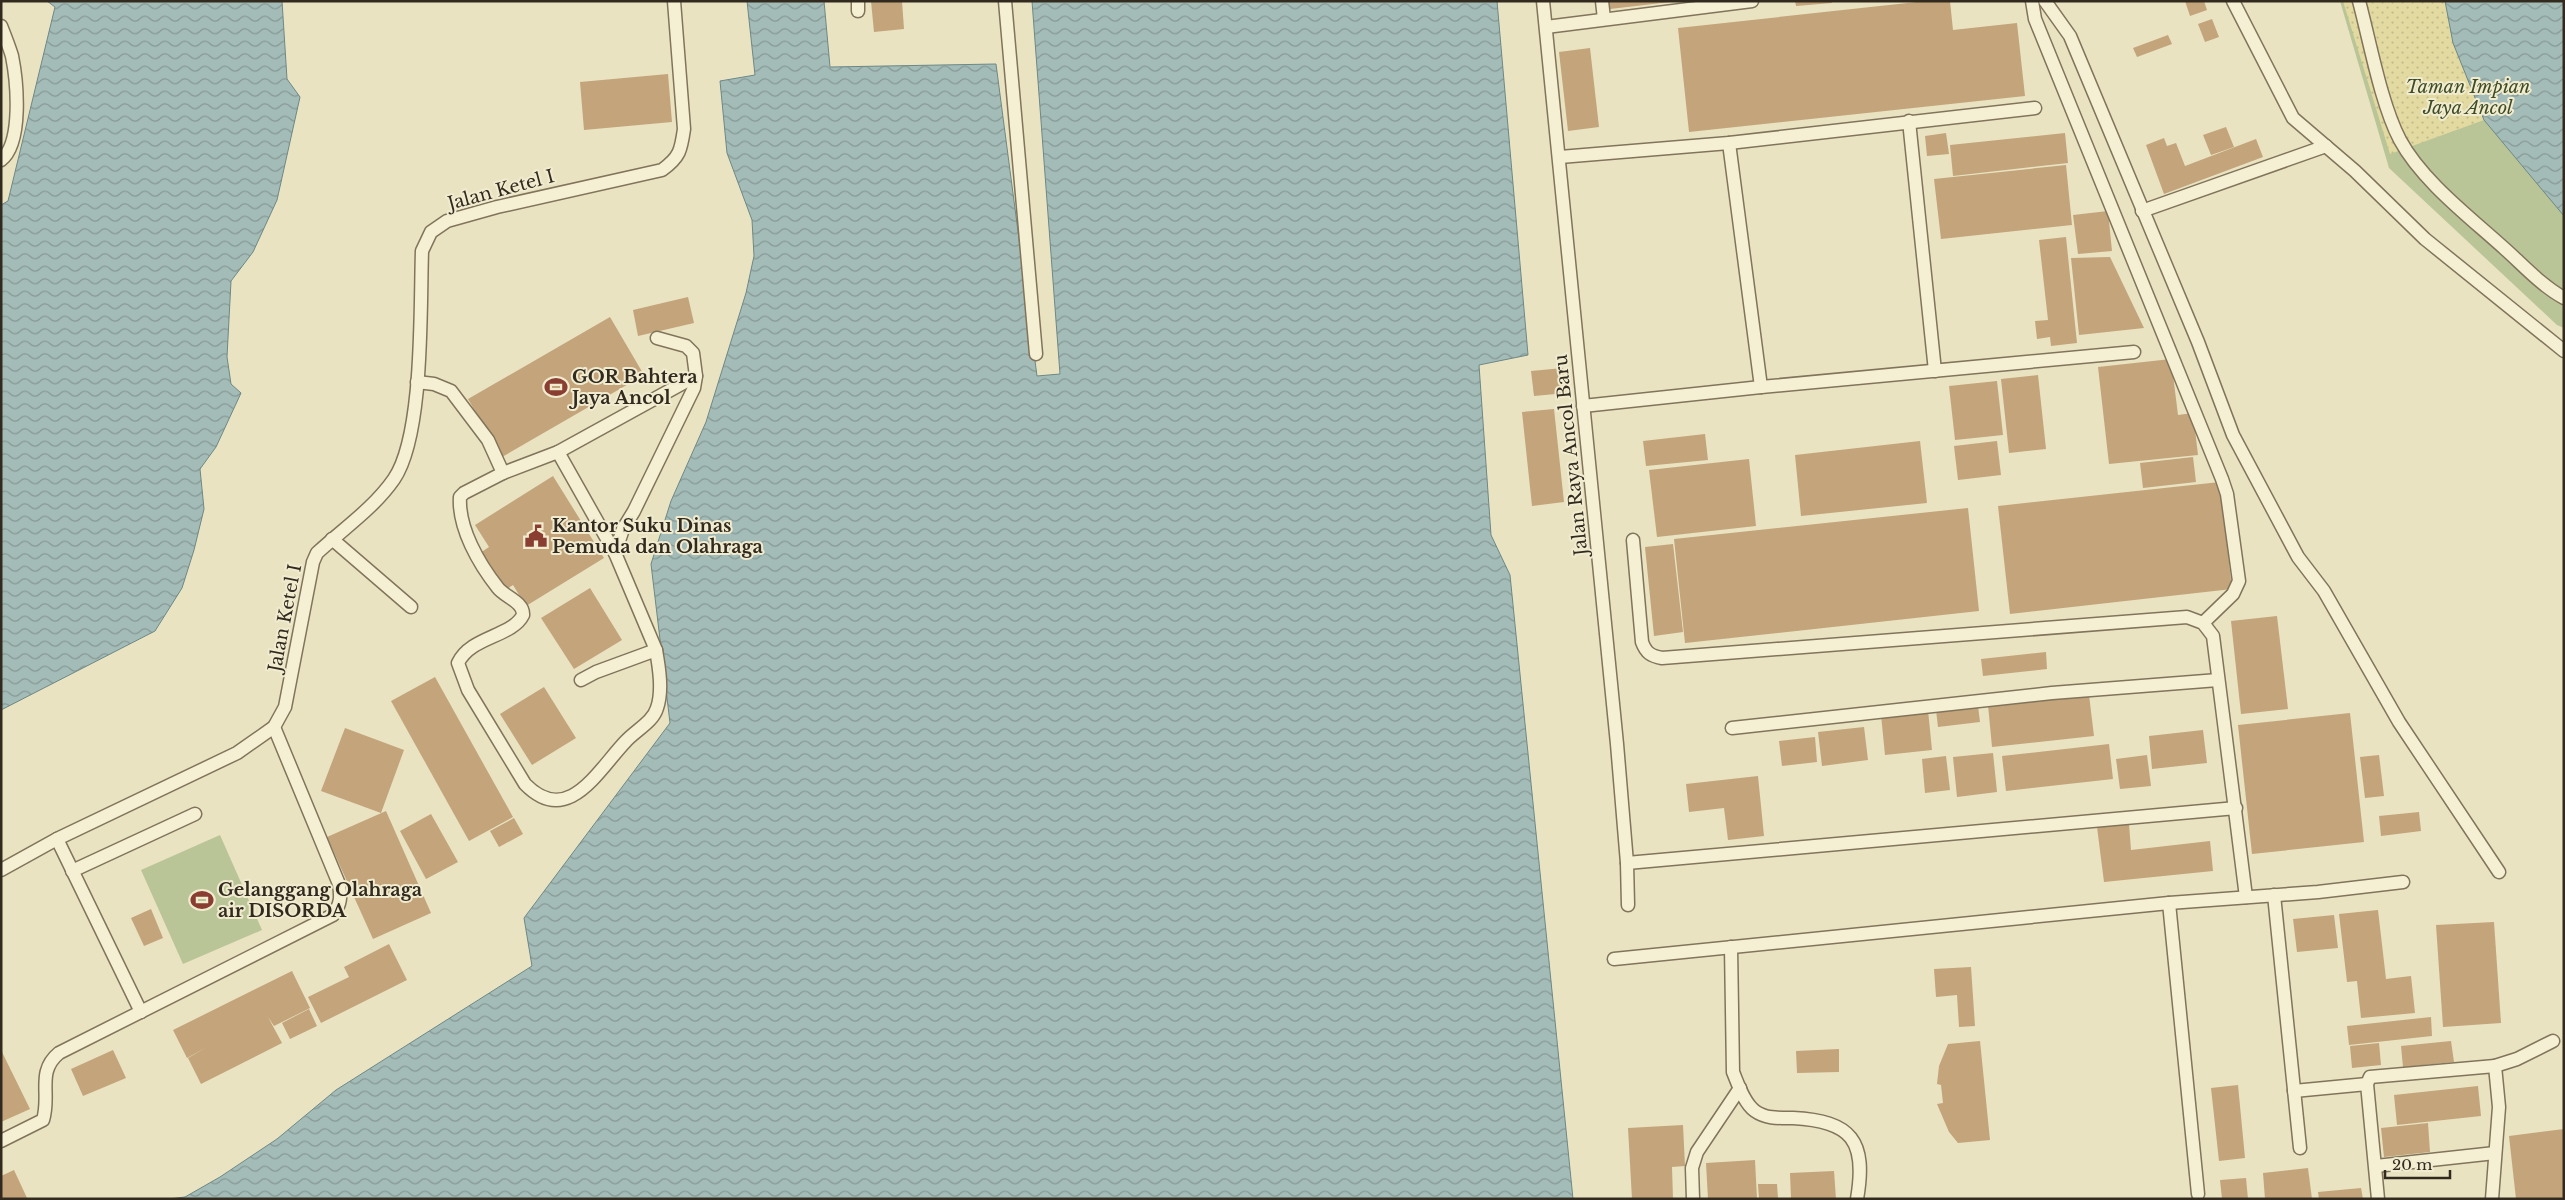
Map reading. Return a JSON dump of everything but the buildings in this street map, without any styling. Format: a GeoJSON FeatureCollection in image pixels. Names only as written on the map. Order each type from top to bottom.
{"type":"FeatureCollection","features":[{"type":"Feature","properties":{"kind":"lane","name":"Jalan Ketel I"},"geometry":{"type":"LineString","coordinates":[[1,870],[57,838],[237,754],[274,726],[285,708],[313,562],[317,553],[374,504],[394,478],[404,457],[410,432],[417,382],[422,251],[431,232],[447,221],[497,207],[662,170],[676,160],[682,146],[684,129],[674,1]]}},
{"type":"Feature","properties":{"kind":"lane"},"geometry":{"type":"LineString","coordinates":[[1005,1],[1036,354]]}},
{"type":"Feature","properties":{"kind":"lane","name":"Jalan Raya Ancol Baru"},"geometry":{"type":"LineString","coordinates":[[1544,1],[1618,744],[1627,863],[1628,905]]}},
{"type":"Feature","properties":{"kind":"lane"},"geometry":{"type":"LineString","coordinates":[[1602,1],[1604,19]]}},
{"type":"Feature","properties":{"kind":"lane"},"geometry":{"type":"LineString","coordinates":[[1546,27],[1752,1]]}},
{"type":"Feature","properties":{"kind":"lane"},"geometry":{"type":"LineString","coordinates":[[2032,1],[2035,19],[2087,142],[2148,300],[2195,409],[2227,494],[2239,581],[2233,594],[2203,623]]}},
{"type":"Feature","properties":{"kind":"lane"},"geometry":{"type":"LineString","coordinates":[[2044,1],[2070,36],[2198,342],[2233,435],[2298,557],[2324,592],[2399,722],[2499,872]]}},
{"type":"Feature","properties":{"kind":"lane"},"geometry":{"type":"LineString","coordinates":[[2233,1],[2293,118],[2326,146],[2425,239],[2564,351]]}},
{"type":"Feature","properties":{"kind":"lane"},"geometry":{"type":"LineString","coordinates":[[2359,1],[2386,100],[2400,139],[2410,154],[2459,207],[2540,281],[2564,298]]}},
{"type":"Feature","properties":{"kind":"lane"},"geometry":{"type":"LineString","coordinates":[[1,26],[12,55],[17,94],[15,129],[7,156],[1,160]]}},
{"type":"Feature","properties":{"kind":"lane"},"geometry":{"type":"LineString","coordinates":[[1560,157],[1729,143],[2035,108]]}},
{"type":"Feature","properties":{"kind":"lane"},"geometry":{"type":"LineString","coordinates":[[1909,121],[1936,371]]}},
{"type":"Feature","properties":{"kind":"lane"},"geometry":{"type":"LineString","coordinates":[[1729,143],[1761,386]]}},
{"type":"Feature","properties":{"kind":"lane"},"geometry":{"type":"LineString","coordinates":[[2142,211],[2326,146]]}},
{"type":"Feature","properties":{"kind":"lane"},"geometry":{"type":"LineString","coordinates":[[615,553],[623,529],[634,511],[694,388],[696,362],[690,350],[686,346],[657,338]]}},
{"type":"Feature","properties":{"kind":"lane"},"geometry":{"type":"LineString","coordinates":[[1584,406],[1761,386],[2134,352]]}},
{"type":"Feature","properties":{"kind":"lane"},"geometry":{"type":"LineString","coordinates":[[558,452],[615,553],[656,650],[660,692],[658,707],[653,716],[626,740],[581,791],[566,798],[549,800],[537,797],[524,784],[468,690],[458,664],[470,648],[511,627],[521,620],[523,615],[521,607],[499,589],[480,562],[466,532],[460,497],[464,493],[503,473],[558,452],[696,376]]}},
{"type":"Feature","properties":{"kind":"lane"},"geometry":{"type":"LineString","coordinates":[[417,382],[434,384],[451,391],[488,440],[503,473]]}},
{"type":"Feature","properties":{"kind":"lane"},"geometry":{"type":"LineString","coordinates":[[332,539],[411,607]]}},
{"type":"Feature","properties":{"kind":"lane"},"geometry":{"type":"LineString","coordinates":[[1633,540],[1642,642],[1644,650],[1652,656],[1662,658],[2187,617],[2203,623],[2213,636],[2246,897]]}},
{"type":"Feature","properties":{"kind":"lane"},"geometry":{"type":"LineString","coordinates":[[581,680],[596,672],[656,650]]}},
{"type":"Feature","properties":{"kind":"lane"},"geometry":{"type":"LineString","coordinates":[[1732,728],[2052,693],[2218,680]]}},
{"type":"Feature","properties":{"kind":"lane"},"geometry":{"type":"LineString","coordinates":[[1,1141],[43,1120],[46,1109],[46,1071],[49,1061],[59,1053],[334,915],[339,906],[339,884],[274,726]]}},
{"type":"Feature","properties":{"kind":"lane"},"geometry":{"type":"LineString","coordinates":[[1627,863],[2236,808]]}},
{"type":"Feature","properties":{"kind":"lane"},"geometry":{"type":"LineString","coordinates":[[72,871],[194,814]]}},
{"type":"Feature","properties":{"kind":"lane"},"geometry":{"type":"LineString","coordinates":[[57,838],[141,1012]]}},
{"type":"Feature","properties":{"kind":"lane"},"geometry":{"type":"LineString","coordinates":[[1614,959],[1953,926],[2169,902],[2274,895],[2403,882]]}},
{"type":"Feature","properties":{"kind":"lane"},"geometry":{"type":"LineString","coordinates":[[2274,895],[2300,1148]]}},
{"type":"Feature","properties":{"kind":"lane"},"geometry":{"type":"LineString","coordinates":[[2169,902],[2198,1194]]}},
{"type":"Feature","properties":{"kind":"lane"},"geometry":{"type":"LineString","coordinates":[[1731,947],[1733,1072],[1740,1088],[1755,1111],[1767,1117],[1830,1122],[1848,1134],[1858,1150],[1861,1174],[1857,1199]]}},
{"type":"Feature","properties":{"kind":"lane"},"geometry":{"type":"LineString","coordinates":[[2378,1199],[2367,1084],[2370,1077],[2495,1066],[2517,1060],[2552,1041]]}},
{"type":"Feature","properties":{"kind":"lane"},"geometry":{"type":"LineString","coordinates":[[2492,1199],[2499,1107],[2495,1066]]}},
{"type":"Feature","properties":{"kind":"lane"},"geometry":{"type":"LineString","coordinates":[[2294,1091],[2367,1084]]}},
{"type":"Feature","properties":{"kind":"lane"},"geometry":{"type":"LineString","coordinates":[[1693,1199],[1692,1168],[1697,1152],[1740,1088]]}},
{"type":"Feature","properties":{"kind":"lane"},"geometry":{"type":"LineString","coordinates":[[2376,1166],[2495,1153]]}},
{"type":"Feature","properties":{"kind":"green space","name":"Taman Impian Jaya Ancol"},"geometry":{"type":"Polygon","coordinates":[[[2340,1],[2564,1],[2564,328],[2557,325],[2389,168],[2340,1]]]}},
{"type":"Feature","properties":{"kind":"green space","name":"Gelanggang Olahraga air DISORDA"},"geometry":{"type":"Polygon","coordinates":[[[220,835],[262,930],[183,964],[141,870],[220,835]]]}},
{"type":"Feature","properties":{"kind":"sand"},"geometry":{"type":"Polygon","coordinates":[[[2343,1],[2445,1],[2453,43],[2484,120],[2390,154],[2343,1]]]}},
{"type":"Feature","properties":{"kind":"water"},"geometry":{"type":"Polygon","coordinates":[[[47,1],[282,1],[287,79],[300,97],[277,200],[253,252],[231,281],[227,357],[231,384],[241,393],[216,447],[200,469],[204,509],[182,588],[155,631],[1,710],[1,205],[8,201],[55,7],[47,1]]]}},
{"type":"Feature","properties":{"kind":"water"},"geometry":{"type":"Polygon","coordinates":[[[747,1],[824,1],[830,67],[996,64],[1037,376],[1060,374],[1032,1],[1497,1],[1528,355],[1479,365],[1491,535],[1510,575],[1573,1199],[169,1199],[185,1197],[220,1177],[277,1139],[336,1090],[532,966],[524,918],[670,723],[651,564],[671,501],[706,422],[746,293],[754,256],[752,220],[727,153],[720,81],[755,75],[747,1]]]}},
{"type":"Feature","properties":{"kind":"water"},"geometry":{"type":"Polygon","coordinates":[[[2445,1],[2564,1],[2564,216],[2484,120],[2453,43],[2445,1]]]}},
{"type":"Feature","properties":{"kind":"place","name":"GOR Bahtera Jaya Ancol"},"geometry":{"type":"Point","coordinates":[556,387]}},
{"type":"Feature","properties":{"kind":"place","name":"Kantor Suku Dinas Pemuda dan Olahraga"},"geometry":{"type":"Point","coordinates":[536,536]}},
{"type":"Feature","properties":{"kind":"place","name":"Gelanggang Olahraga air DISORDA"},"geometry":{"type":"Point","coordinates":[202,900]}}]}
